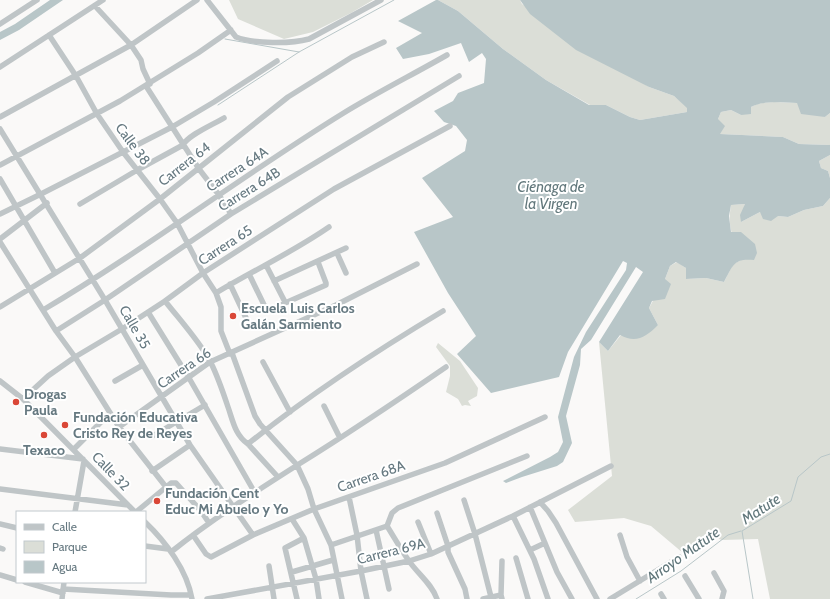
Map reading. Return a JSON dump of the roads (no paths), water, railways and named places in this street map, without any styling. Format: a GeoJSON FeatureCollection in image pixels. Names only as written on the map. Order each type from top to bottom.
{"type":"FeatureCollection","features":[{"type":"Feature","properties":{"kind":"street"},"geometry":{"type":"LineString","coordinates":[[0,24],[37,0]]}},
{"type":"Feature","properties":{"kind":"street"},"geometry":{"type":"LineString","coordinates":[[0,67],[103,0]]}},
{"type":"Feature","properties":{"kind":"street"},"geometry":{"type":"LineString","coordinates":[[0,117],[131,45],[198,0]]}},
{"type":"Feature","properties":{"kind":"street"},"geometry":{"type":"LineString","coordinates":[[208,0],[236,38],[267,42],[299,42],[309,39],[381,0]]}},
{"type":"Feature","properties":{"kind":"street"},"geometry":{"type":"LineString","coordinates":[[95,6],[131,45],[141,60],[148,85],[183,145],[231,214]]}},
{"type":"Feature","properties":{"kind":"street"},"geometry":{"type":"LineString","coordinates":[[0,166],[148,85],[231,30]]}},
{"type":"Feature","properties":{"kind":"street","name":"Calle 38"},"geometry":{"type":"LineString","coordinates":[[49,36],[76,76],[97,114],[123,152],[177,223],[203,273],[216,292],[221,307],[221,331],[255,416],[265,430],[297,465],[308,489],[314,509],[331,545],[342,599]]}},
{"type":"Feature","properties":{"kind":"street","name":"Carrera 64"},"geometry":{"type":"LineString","coordinates":[[0,307],[80,258],[199,169],[288,97],[352,57],[384,42]]}},
{"type":"Feature","properties":{"kind":"street","name":"Carrera 64A"},"geometry":{"type":"LineString","coordinates":[[43,310],[93,280],[342,114],[447,55]]}},
{"type":"Feature","properties":{"kind":"street"},"geometry":{"type":"LineString","coordinates":[[0,214],[42,194],[172,126],[214,102],[277,62]]}},
{"type":"Feature","properties":{"kind":"street","name":"Carrera 64B"},"geometry":{"type":"LineString","coordinates":[[56,331],[106,300],[231,214],[460,76]]}},
{"type":"Feature","properties":{"kind":"street"},"geometry":{"type":"LineString","coordinates":[[80,204],[183,145],[192,136],[224,118]]}},
{"type":"Feature","properties":{"kind":"street","name":"Carrera 65"},"geometry":{"type":"LineString","coordinates":[[23,399],[48,376],[75,357],[122,329],[165,301],[203,273],[334,189],[450,126]]}},
{"type":"Feature","properties":{"kind":"street","name":"Calle 35"},"geometry":{"type":"LineString","coordinates":[[0,129],[42,194],[106,300],[190,445],[252,535]]}},
{"type":"Feature","properties":{"kind":"street"},"geometry":{"type":"LineString","coordinates":[[0,179],[55,273]]}},
{"type":"Feature","properties":{"kind":"street"},"geometry":{"type":"LineString","coordinates":[[47,203],[0,240],[56,331],[75,357],[119,427],[166,487]]}},
{"type":"Feature","properties":{"kind":"street"},"geometry":{"type":"LineString","coordinates":[[216,292],[266,265],[329,227]]}},
{"type":"Feature","properties":{"kind":"street"},"geometry":{"type":"LineString","coordinates":[[274,281],[346,248]]}},
{"type":"Feature","properties":{"kind":"street"},"geometry":{"type":"LineString","coordinates":[[337,253],[346,273]]}},
{"type":"Feature","properties":{"kind":"street"},"geometry":{"type":"LineString","coordinates":[[249,274],[267,311],[326,285],[318,262]]}},
{"type":"Feature","properties":{"kind":"street","name":"Carrera 66"},"geometry":{"type":"LineString","coordinates":[[119,427],[210,362],[231,354],[336,305],[418,264]]}},
{"type":"Feature","properties":{"kind":"street"},"geometry":{"type":"LineString","coordinates":[[266,265],[285,302]]}},
{"type":"Feature","properties":{"kind":"street"},"geometry":{"type":"LineString","coordinates":[[230,284],[246,318]]}},
{"type":"Feature","properties":{"kind":"street"},"geometry":{"type":"LineString","coordinates":[[165,301],[210,362],[222,390],[236,431],[242,440],[248,444],[278,477]]}},
{"type":"Feature","properties":{"kind":"street"},"geometry":{"type":"LineString","coordinates":[[248,444],[327,384],[392,341],[443,311]]}},
{"type":"Feature","properties":{"kind":"street"},"geometry":{"type":"LineString","coordinates":[[148,312],[205,405],[255,493]]}},
{"type":"Feature","properties":{"kind":"street"},"geometry":{"type":"LineString","coordinates":[[263,362],[290,412]]}},
{"type":"Feature","properties":{"kind":"street"},"geometry":{"type":"LineString","coordinates":[[115,381],[143,365]]}},
{"type":"Feature","properties":{"kind":"street"},"geometry":{"type":"LineString","coordinates":[[146,546],[170,551],[278,477],[340,438],[446,366]]}},
{"type":"Feature","properties":{"kind":"street","name":"Calle 32"},"geometry":{"type":"LineString","coordinates":[[0,381],[23,399],[135,511]]}},
{"type":"Feature","properties":{"kind":"street"},"geometry":{"type":"LineString","coordinates":[[151,437],[205,405]]}},
{"type":"Feature","properties":{"kind":"street"},"geometry":{"type":"LineString","coordinates":[[324,406],[340,438]]}},
{"type":"Feature","properties":{"kind":"street"},"geometry":{"type":"LineString","coordinates":[[74,449],[110,413]]}},
{"type":"Feature","properties":{"kind":"street","name":"Carrera 68A"},"geometry":{"type":"LineString","coordinates":[[193,535],[206,554],[210,557],[252,535],[314,509],[445,463],[545,417]]}},
{"type":"Feature","properties":{"kind":"street"},"geometry":{"type":"LineString","coordinates":[[152,471],[190,445]]}},
{"type":"Feature","properties":{"kind":"street"},"geometry":{"type":"LineString","coordinates":[[0,448],[84,460],[76,498],[75,511]]}},
{"type":"Feature","properties":{"kind":"street"},"geometry":{"type":"LineString","coordinates":[[387,526],[394,510],[527,456]]}},
{"type":"Feature","properties":{"kind":"street","name":"Carrera 69A"},"geometry":{"type":"LineString","coordinates":[[207,599],[337,576],[409,561],[431,554],[513,516],[611,466]]}},
{"type":"Feature","properties":{"kind":"street"},"geometry":{"type":"LineString","coordinates":[[137,511],[166,487],[172,483],[176,483],[201,510],[210,523]]}},
{"type":"Feature","properties":{"kind":"street"},"geometry":{"type":"LineString","coordinates":[[0,489],[128,505]]}},
{"type":"Feature","properties":{"kind":"street"},"geometry":{"type":"LineString","coordinates":[[348,497],[357,536],[366,599]]}},
{"type":"Feature","properties":{"kind":"street"},"geometry":{"type":"LineString","coordinates":[[464,500],[475,534],[491,597]]}},
{"type":"Feature","properties":{"kind":"street"},"geometry":{"type":"LineString","coordinates":[[540,502],[556,523],[597,599]]}},
{"type":"Feature","properties":{"kind":"street"},"geometry":{"type":"LineString","coordinates":[[530,507],[556,572],[572,599]]}},
{"type":"Feature","properties":{"kind":"street"},"geometry":{"type":"LineString","coordinates":[[437,513],[448,546],[448,552],[465,589],[467,599]]}},
{"type":"Feature","properties":{"kind":"street"},"geometry":{"type":"LineString","coordinates":[[513,516],[530,550],[547,599]]}},
{"type":"Feature","properties":{"kind":"street"},"geometry":{"type":"LineString","coordinates":[[292,519],[304,538],[316,579],[320,599]]}},
{"type":"Feature","properties":{"kind":"street"},"geometry":{"type":"LineString","coordinates":[[418,522],[431,554]]}},
{"type":"Feature","properties":{"kind":"street"},"geometry":{"type":"LineString","coordinates":[[28,583],[63,594],[171,595],[192,597],[184,574],[170,551],[153,529],[146,523]]}},
{"type":"Feature","properties":{"kind":"street"},"geometry":{"type":"LineString","coordinates":[[0,524],[16,528]]}},
{"type":"Feature","properties":{"kind":"street"},"geometry":{"type":"LineString","coordinates":[[331,545],[387,526]]}},
{"type":"Feature","properties":{"kind":"street"},"geometry":{"type":"LineString","coordinates":[[387,526],[409,561],[427,583],[437,599]]}},
{"type":"Feature","properties":{"kind":"street"},"geometry":{"type":"LineString","coordinates":[[376,530],[389,589]]}},
{"type":"Feature","properties":{"kind":"street"},"geometry":{"type":"LineString","coordinates":[[620,535],[627,557],[640,581]]}},
{"type":"Feature","properties":{"kind":"street"},"geometry":{"type":"LineString","coordinates":[[297,599],[292,572],[285,548],[304,538]]}},
{"type":"Feature","properties":{"kind":"street"},"geometry":{"type":"LineString","coordinates":[[530,550],[545,543]]}},
{"type":"Feature","properties":{"kind":"street"},"geometry":{"type":"LineString","coordinates":[[610,599],[679,557]]}},
{"type":"Feature","properties":{"kind":"street"},"geometry":{"type":"LineString","coordinates":[[516,558],[528,599]]}},
{"type":"Feature","properties":{"kind":"street"},"geometry":{"type":"LineString","coordinates":[[292,572],[334,560]]}},
{"type":"Feature","properties":{"kind":"street"},"geometry":{"type":"LineString","coordinates":[[483,599],[502,597],[502,561]]}},
{"type":"Feature","properties":{"kind":"street"},"geometry":{"type":"LineString","coordinates":[[268,566],[274,599]]}},
{"type":"Feature","properties":{"kind":"street"},"geometry":{"type":"LineString","coordinates":[[714,573],[724,591],[722,599]]}},
{"type":"Feature","properties":{"kind":"street"},"geometry":{"type":"LineString","coordinates":[[0,575],[16,580]]}},
{"type":"Feature","properties":{"kind":"street"},"geometry":{"type":"LineString","coordinates":[[685,576],[699,599]]}},
{"type":"Feature","properties":{"kind":"street"},"geometry":{"type":"LineString","coordinates":[[63,594],[64,583]]}},
{"type":"Feature","properties":{"kind":"water"},"geometry":{"type":"Polygon","coordinates":[[[50,0],[63,0],[19,30],[0,40],[0,32],[15,24],[50,0]]]}},
{"type":"Feature","properties":{"kind":"water","name":"Ciénaga de la Virgen"},"geometry":{"type":"Polygon","coordinates":[[[436,0],[458,11],[503,49],[546,80],[589,105],[606,105],[630,117],[640,120],[687,112],[687,108],[674,96],[649,87],[576,50],[530,14],[520,0],[830,0],[830,113],[825,117],[801,114],[797,103],[780,102],[762,103],[751,107],[751,114],[741,115],[731,110],[721,112],[718,119],[725,126],[720,134],[783,137],[799,144],[830,145],[830,155],[819,161],[821,168],[828,171],[830,178],[830,198],[823,206],[804,210],[788,217],[778,216],[771,221],[763,219],[760,212],[741,222],[740,215],[745,204],[731,205],[729,216],[731,232],[741,232],[755,244],[757,253],[754,260],[742,260],[735,264],[724,282],[706,278],[686,279],[686,268],[676,262],[670,266],[665,279],[671,284],[665,299],[652,301],[649,308],[658,325],[645,336],[640,338],[631,339],[620,335],[608,351],[599,342],[643,272],[636,267],[591,340],[581,349],[580,365],[566,416],[572,443],[563,462],[557,466],[506,483],[503,481],[558,452],[563,442],[558,417],[574,357],[586,332],[626,270],[627,263],[623,261],[568,352],[559,377],[491,393],[457,354],[476,336],[448,293],[414,232],[453,217],[422,178],[465,151],[467,140],[456,126],[444,122],[434,111],[453,101],[458,93],[484,83],[486,59],[482,53],[469,62],[461,43],[429,54],[403,59],[396,48],[422,33],[398,21],[436,0]]]}},
{"type":"Feature","properties":{"kind":"waterway"},"geometry":{"type":"LineString","coordinates":[[218,105],[299,52],[394,0]]}},
{"type":"Feature","properties":{"kind":"waterway"},"geometry":{"type":"LineString","coordinates":[[225,39],[299,52]]}},
{"type":"Feature","properties":{"kind":"waterway","name":"Matute"},"geometry":{"type":"LineString","coordinates":[[753,599],[742,531],[791,501],[798,477],[821,457],[830,454]]}},
{"type":"Feature","properties":{"kind":"waterway","name":"Arroyo Matute"},"geometry":{"type":"LineString","coordinates":[[636,599],[681,571],[728,535],[741,531]]}},
{"type":"Feature","properties":{"kind":"place","name":"Escuela Luis Carlos Galán Sarmiento"},"geometry":{"type":"Point","coordinates":[233,316]}},
{"type":"Feature","properties":{"kind":"place","name":"Drogas Paula"},"geometry":{"type":"Point","coordinates":[16,402]}},
{"type":"Feature","properties":{"kind":"place","name":"Fundación Educativa Cristo Rey de Reyes"},"geometry":{"type":"Point","coordinates":[65,425]}},
{"type":"Feature","properties":{"kind":"place","name":"Texaco"},"geometry":{"type":"Point","coordinates":[44,435]}},
{"type":"Feature","properties":{"kind":"place","name":"Fundación Cent Educ Mi Abuelo y Yo"},"geometry":{"type":"Point","coordinates":[157,501]}}]}
